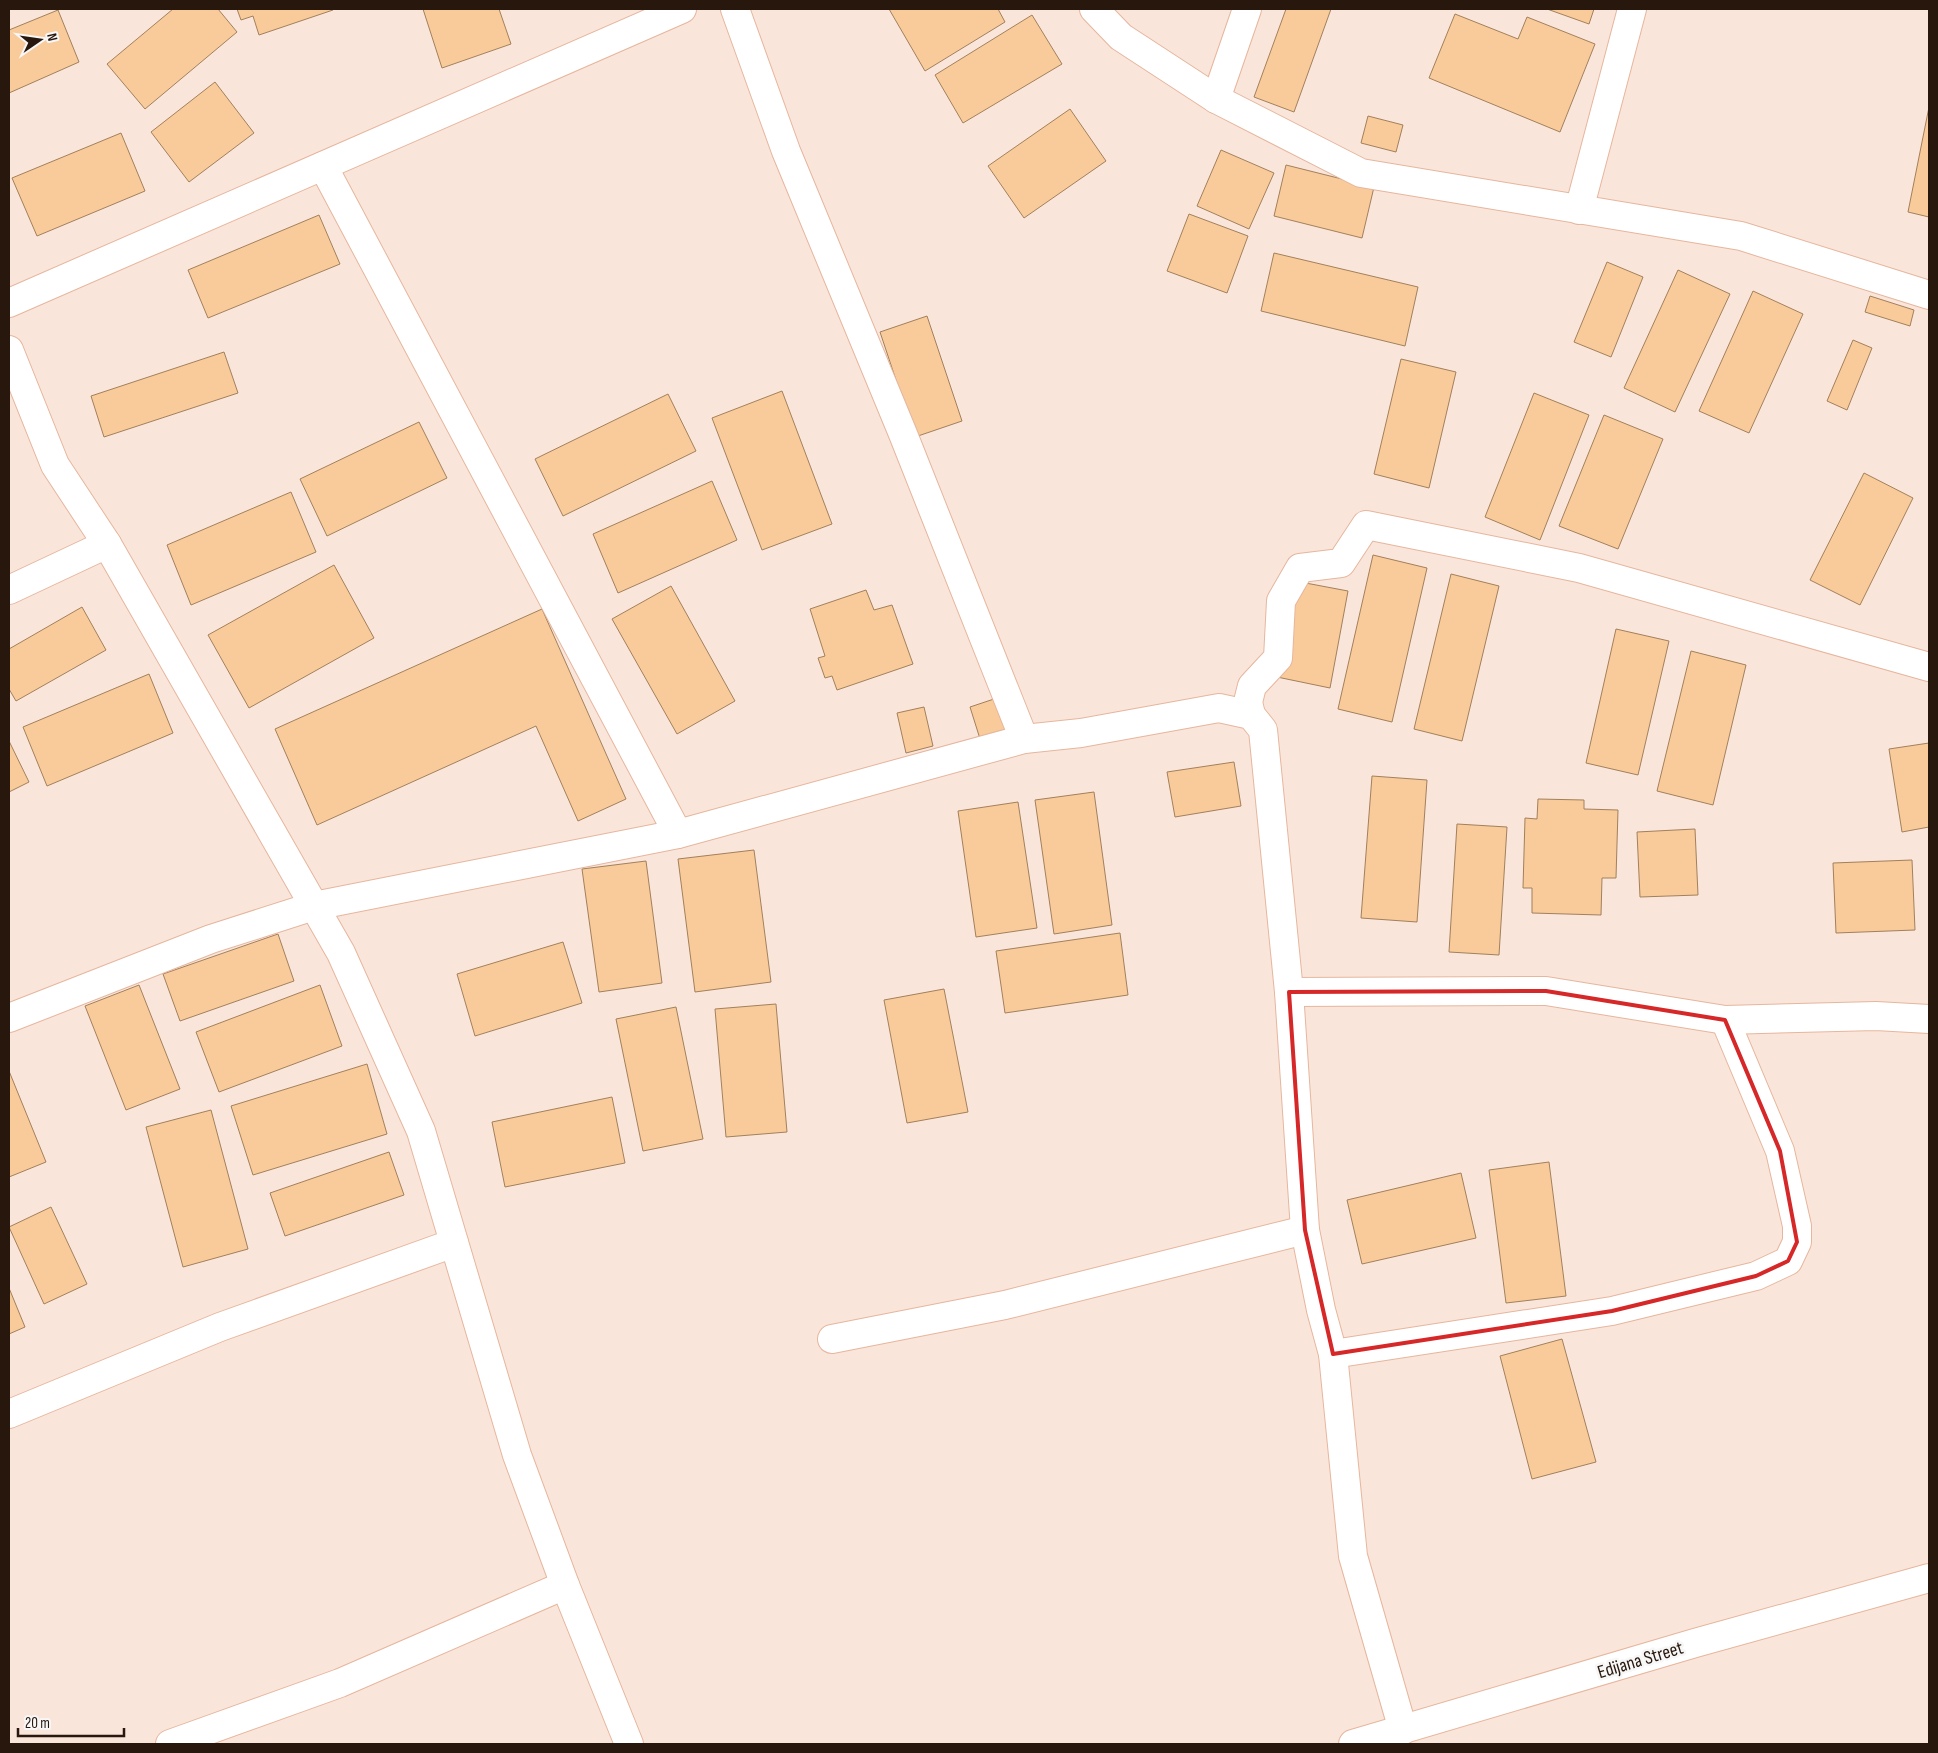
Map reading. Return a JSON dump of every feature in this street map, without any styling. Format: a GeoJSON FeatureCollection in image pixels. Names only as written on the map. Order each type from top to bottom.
{"type":"FeatureCollection","features":[{"type":"Feature","properties":{"kind":"street"},"geometry":{"type":"LineString","coordinates":[[9,303],[682,9]]}},
{"type":"Feature","properties":{"kind":"street"},"geometry":{"type":"LineString","coordinates":[[736,9],[786,151],[907,443],[1024,739]]}},
{"type":"Feature","properties":{"kind":"street"},"geometry":{"type":"LineString","coordinates":[[1094,9],[1121,37],[1216,98],[1360,174],[1741,236],[1929,295]]}},
{"type":"Feature","properties":{"kind":"street"},"geometry":{"type":"LineString","coordinates":[[1216,98],[1247,9]]}},
{"type":"Feature","properties":{"kind":"street"},"geometry":{"type":"LineString","coordinates":[[1579,210],[1632,9]]}},
{"type":"Feature","properties":{"kind":"street"},"geometry":{"type":"LineString","coordinates":[[323,166],[678,834]]}},
{"type":"Feature","properties":{"kind":"street"},"geometry":{"type":"LineString","coordinates":[[9,350],[54,465],[107,544],[342,953],[421,1131],[517,1455],[629,1744]]}},
{"type":"Feature","properties":{"kind":"street"},"geometry":{"type":"LineString","coordinates":[[1403,1730],[1353,1556],[1334,1354],[1321,1310],[1305,1230],[1289,992],[1263,730],[1251,715],[1248,702],[1252,686],[1278,658],[1281,601],[1300,568],[1341,563],[1366,525],[1579,568],[1929,667]]}},
{"type":"Feature","properties":{"kind":"street"},"geometry":{"type":"LineString","coordinates":[[9,590],[107,544]]}},
{"type":"Feature","properties":{"kind":"street"},"geometry":{"type":"LineString","coordinates":[[9,1018],[210,939],[314,906],[678,834],[1024,739],[1081,733],[1220,708],[1251,715]]}},
{"type":"Feature","properties":{"kind":"street"},"geometry":{"type":"LineString","coordinates":[[1289,992],[1546,991],[1726,1020],[1876,1016],[1929,1019]]}},
{"type":"Feature","properties":{"kind":"street"},"geometry":{"type":"LineString","coordinates":[[1334,1354],[1612,1311],[1756,1276],[1788,1261],[1797,1242],[1797,1226],[1780,1150],[1726,1020]]}},
{"type":"Feature","properties":{"kind":"street"},"geometry":{"type":"LineString","coordinates":[[832,1339],[1005,1305],[1305,1230]]}},
{"type":"Feature","properties":{"kind":"street"},"geometry":{"type":"LineString","coordinates":[[9,1414],[220,1327],[454,1243]]}},
{"type":"Feature","properties":{"kind":"street","name":"Edijana Street"},"geometry":{"type":"LineString","coordinates":[[1353,1744],[1695,1643],[1929,1578]]}},
{"type":"Feature","properties":{"kind":"street"},"geometry":{"type":"LineString","coordinates":[[170,1744],[340,1683],[566,1585]]}},
{"type":"Feature","properties":{"kind":"highlighted area"},"geometry":{"type":"Polygon","coordinates":[[[1546,991],[1725,1020],[1780,1151],[1797,1242],[1788,1261],[1756,1276],[1612,1311],[1333,1354],[1305,1230],[1289,992],[1546,991]]]}},
{"type":"Feature","properties":{"kind":"building"},"geometry":{"type":"Polygon","coordinates":[[[173,9],[218,9],[237,32],[145,109],[107,64],[173,9]]]}},
{"type":"Feature","properties":{"kind":"building"},"geometry":{"type":"Polygon","coordinates":[[[237,9],[333,10],[259,35],[253,16],[241,20],[237,9]]]}},
{"type":"Feature","properties":{"kind":"building"},"geometry":{"type":"Polygon","coordinates":[[[423,9],[499,9],[511,44],[442,68],[423,9]]]}},
{"type":"Feature","properties":{"kind":"building"},"geometry":{"type":"Polygon","coordinates":[[[889,9],[998,9],[1005,22],[925,71],[889,9]]]}},
{"type":"Feature","properties":{"kind":"building"},"geometry":{"type":"Polygon","coordinates":[[[1286,9],[1331,9],[1294,112],[1254,97],[1286,9]]]}},
{"type":"Feature","properties":{"kind":"building"},"geometry":{"type":"Polygon","coordinates":[[[1547,9],[1594,9],[1589,24],[1547,9]]]}},
{"type":"Feature","properties":{"kind":"building"},"geometry":{"type":"Polygon","coordinates":[[[58,10],[79,62],[9,93],[9,30],[58,10]]]}},
{"type":"Feature","properties":{"kind":"building"},"geometry":{"type":"Polygon","coordinates":[[[1455,14],[1518,39],[1527,17],[1595,44],[1560,132],[1429,78],[1455,14]]]}},
{"type":"Feature","properties":{"kind":"building"},"geometry":{"type":"Polygon","coordinates":[[[1032,15],[1062,64],[963,123],[935,75],[1032,15]]]}},
{"type":"Feature","properties":{"kind":"building"},"geometry":{"type":"Polygon","coordinates":[[[215,82],[254,133],[189,182],[151,132],[215,82]]]}},
{"type":"Feature","properties":{"kind":"building"},"geometry":{"type":"Polygon","coordinates":[[[1929,107],[1929,217],[1908,212],[1929,107]]]}},
{"type":"Feature","properties":{"kind":"building"},"geometry":{"type":"Polygon","coordinates":[[[1070,109],[1106,161],[1024,218],[988,166],[1070,109]]]}},
{"type":"Feature","properties":{"kind":"building"},"geometry":{"type":"Polygon","coordinates":[[[1368,116],[1403,125],[1396,152],[1361,143],[1368,116]]]}},
{"type":"Feature","properties":{"kind":"building"},"geometry":{"type":"Polygon","coordinates":[[[121,133],[145,191],[37,236],[12,178],[121,133]]]}},
{"type":"Feature","properties":{"kind":"building"},"geometry":{"type":"Polygon","coordinates":[[[1221,150],[1274,173],[1249,229],[1197,206],[1221,150]]]}},
{"type":"Feature","properties":{"kind":"building"},"geometry":{"type":"Polygon","coordinates":[[[1286,165],[1374,187],[1362,238],[1274,216],[1286,165]]]}},
{"type":"Feature","properties":{"kind":"building"},"geometry":{"type":"Polygon","coordinates":[[[1189,214],[1248,236],[1227,293],[1167,271],[1189,214]]]}},
{"type":"Feature","properties":{"kind":"building"},"geometry":{"type":"Polygon","coordinates":[[[319,215],[340,264],[208,318],[188,270],[319,215]]]}},
{"type":"Feature","properties":{"kind":"building"},"geometry":{"type":"Polygon","coordinates":[[[1274,253],[1418,287],[1405,346],[1261,311],[1274,253]]]}},
{"type":"Feature","properties":{"kind":"building"},"geometry":{"type":"Polygon","coordinates":[[[1607,262],[1643,277],[1611,357],[1574,342],[1607,262]]]}},
{"type":"Feature","properties":{"kind":"building"},"geometry":{"type":"Polygon","coordinates":[[[1678,270],[1730,294],[1675,412],[1624,388],[1678,270]]]}},
{"type":"Feature","properties":{"kind":"building"},"geometry":{"type":"Polygon","coordinates":[[[1753,291],[1803,314],[1749,433],[1699,411],[1753,291]]]}},
{"type":"Feature","properties":{"kind":"building"},"geometry":{"type":"Polygon","coordinates":[[[1870,296],[1914,310],[1910,326],[1865,312],[1870,296]]]}},
{"type":"Feature","properties":{"kind":"building"},"geometry":{"type":"Polygon","coordinates":[[[927,316],[962,421],[915,437],[880,332],[927,316]]]}},
{"type":"Feature","properties":{"kind":"building"},"geometry":{"type":"Polygon","coordinates":[[[1853,340],[1872,348],[1847,410],[1827,401],[1853,340]]]}},
{"type":"Feature","properties":{"kind":"building"},"geometry":{"type":"Polygon","coordinates":[[[224,352],[238,393],[104,437],[91,396],[224,352]]]}},
{"type":"Feature","properties":{"kind":"building"},"geometry":{"type":"Polygon","coordinates":[[[1401,359],[1456,372],[1429,488],[1374,474],[1401,359]]]}},
{"type":"Feature","properties":{"kind":"building"},"geometry":{"type":"Polygon","coordinates":[[[782,391],[832,524],[762,550],[712,418],[782,391]]]}},
{"type":"Feature","properties":{"kind":"building"},"geometry":{"type":"Polygon","coordinates":[[[1534,393],[1589,415],[1540,540],[1485,517],[1534,393]]]}},
{"type":"Feature","properties":{"kind":"building"},"geometry":{"type":"Polygon","coordinates":[[[668,394],[696,451],[563,516],[535,459],[668,394]]]}},
{"type":"Feature","properties":{"kind":"building"},"geometry":{"type":"Polygon","coordinates":[[[1604,415],[1663,439],[1618,549],[1559,526],[1604,415]]]}},
{"type":"Feature","properties":{"kind":"building"},"geometry":{"type":"Polygon","coordinates":[[[419,422],[447,478],[327,536],[300,479],[419,422]]]}},
{"type":"Feature","properties":{"kind":"building"},"geometry":{"type":"Polygon","coordinates":[[[1864,473],[1913,498],[1860,605],[1810,580],[1864,473]]]}},
{"type":"Feature","properties":{"kind":"building"},"geometry":{"type":"Polygon","coordinates":[[[712,481],[737,540],[618,593],[593,534],[712,481]]]}},
{"type":"Feature","properties":{"kind":"building"},"geometry":{"type":"Polygon","coordinates":[[[291,492],[316,552],[191,605],[167,545],[291,492]]]}},
{"type":"Feature","properties":{"kind":"building"},"geometry":{"type":"Polygon","coordinates":[[[1373,555],[1427,568],[1392,722],[1338,709],[1373,555]]]}},
{"type":"Feature","properties":{"kind":"building"},"geometry":{"type":"Polygon","coordinates":[[[334,565],[374,638],[249,708],[208,635],[334,565]]]}},
{"type":"Feature","properties":{"kind":"building"},"geometry":{"type":"Polygon","coordinates":[[[1451,574],[1499,586],[1462,741],[1414,729],[1451,574]]]}},
{"type":"Feature","properties":{"kind":"building"},"geometry":{"type":"Polygon","coordinates":[[[1295,581],[1348,591],[1330,688],[1277,677],[1295,581]]]}},
{"type":"Feature","properties":{"kind":"building"},"geometry":{"type":"Polygon","coordinates":[[[671,586],[735,701],[677,734],[612,619],[671,586]]]}},
{"type":"Feature","properties":{"kind":"building"},"geometry":{"type":"Polygon","coordinates":[[[866,590],[874,610],[892,605],[913,664],[837,690],[832,676],[825,678],[818,658],[825,656],[810,609],[866,590]]]}},
{"type":"Feature","properties":{"kind":"building"},"geometry":{"type":"Polygon","coordinates":[[[82,607],[106,650],[16,701],[9,689],[9,649],[82,607]]]}},
{"type":"Feature","properties":{"kind":"building"},"geometry":{"type":"Polygon","coordinates":[[[542,609],[626,799],[578,821],[536,726],[317,825],[275,729],[542,609]]]}},
{"type":"Feature","properties":{"kind":"building"},"geometry":{"type":"Polygon","coordinates":[[[1616,629],[1669,641],[1638,775],[1586,763],[1616,629]]]}},
{"type":"Feature","properties":{"kind":"building"},"geometry":{"type":"Polygon","coordinates":[[[1691,651],[1746,665],[1713,805],[1657,791],[1691,651]]]}},
{"type":"Feature","properties":{"kind":"building"},"geometry":{"type":"Polygon","coordinates":[[[149,674],[173,733],[47,786],[23,727],[149,674]]]}},
{"type":"Feature","properties":{"kind":"building"},"geometry":{"type":"Polygon","coordinates":[[[997,698],[1009,733],[981,742],[970,707],[997,698]]]}},
{"type":"Feature","properties":{"kind":"building"},"geometry":{"type":"Polygon","coordinates":[[[924,707],[933,746],[906,753],[897,713],[924,707]]]}},
{"type":"Feature","properties":{"kind":"building"},"geometry":{"type":"Polygon","coordinates":[[[9,741],[29,782],[9,792],[9,741]]]}},
{"type":"Feature","properties":{"kind":"building"},"geometry":{"type":"Polygon","coordinates":[[[1929,743],[1929,827],[1902,832],[1889,749],[1929,743]]]}},
{"type":"Feature","properties":{"kind":"building"},"geometry":{"type":"Polygon","coordinates":[[[1234,762],[1241,806],[1175,817],[1167,772],[1234,762]]]}},
{"type":"Feature","properties":{"kind":"building"},"geometry":{"type":"Polygon","coordinates":[[[1372,776],[1427,780],[1417,922],[1361,918],[1372,776]]]}},
{"type":"Feature","properties":{"kind":"building"},"geometry":{"type":"Polygon","coordinates":[[[1094,792],[1112,925],[1054,934],[1035,800],[1094,792]]]}},
{"type":"Feature","properties":{"kind":"building"},"geometry":{"type":"Polygon","coordinates":[[[1538,799],[1584,800],[1584,809],[1618,810],[1616,878],[1602,878],[1601,915],[1532,913],[1532,888],[1523,888],[1525,818],[1537,819],[1538,799]]]}},
{"type":"Feature","properties":{"kind":"building"},"geometry":{"type":"Polygon","coordinates":[[[1018,802],[1037,928],[976,937],[958,811],[1018,802]]]}},
{"type":"Feature","properties":{"kind":"building"},"geometry":{"type":"Polygon","coordinates":[[[1457,824],[1507,827],[1499,955],[1449,952],[1457,824]]]}},
{"type":"Feature","properties":{"kind":"building"},"geometry":{"type":"Polygon","coordinates":[[[1695,829],[1698,895],[1640,897],[1637,832],[1695,829]]]}},
{"type":"Feature","properties":{"kind":"building"},"geometry":{"type":"Polygon","coordinates":[[[754,850],[771,982],[695,992],[678,859],[754,850]]]}},
{"type":"Feature","properties":{"kind":"building"},"geometry":{"type":"Polygon","coordinates":[[[1912,860],[1915,930],[1836,933],[1833,863],[1912,860]]]}},
{"type":"Feature","properties":{"kind":"building"},"geometry":{"type":"Polygon","coordinates":[[[646,861],[662,983],[599,992],[582,869],[646,861]]]}},
{"type":"Feature","properties":{"kind":"building"},"geometry":{"type":"Polygon","coordinates":[[[1120,933],[1128,995],[1005,1013],[996,951],[1120,933]]]}},
{"type":"Feature","properties":{"kind":"building"},"geometry":{"type":"Polygon","coordinates":[[[278,934],[294,981],[180,1021],[163,974],[278,934]]]}},
{"type":"Feature","properties":{"kind":"building"},"geometry":{"type":"Polygon","coordinates":[[[563,942],[582,1003],[475,1036],[457,974],[563,942]]]}},
{"type":"Feature","properties":{"kind":"building"},"geometry":{"type":"Polygon","coordinates":[[[139,985],[180,1089],[126,1110],[85,1006],[139,985]]]}},
{"type":"Feature","properties":{"kind":"building"},"geometry":{"type":"Polygon","coordinates":[[[320,985],[342,1046],[219,1092],[196,1032],[320,985]]]}},
{"type":"Feature","properties":{"kind":"building"},"geometry":{"type":"Polygon","coordinates":[[[944,989],[968,1112],[907,1123],[884,1000],[944,989]]]}},
{"type":"Feature","properties":{"kind":"building"},"geometry":{"type":"Polygon","coordinates":[[[776,1004],[787,1132],[726,1137],[715,1009],[776,1004]]]}},
{"type":"Feature","properties":{"kind":"building"},"geometry":{"type":"Polygon","coordinates":[[[676,1007],[703,1139],[643,1151],[616,1019],[676,1007]]]}},
{"type":"Feature","properties":{"kind":"building"},"geometry":{"type":"Polygon","coordinates":[[[367,1064],[387,1134],[253,1175],[231,1106],[367,1064]]]}},
{"type":"Feature","properties":{"kind":"building"},"geometry":{"type":"Polygon","coordinates":[[[9,1071],[46,1162],[9,1177],[9,1071]]]}},
{"type":"Feature","properties":{"kind":"building"},"geometry":{"type":"Polygon","coordinates":[[[612,1097],[625,1163],[505,1187],[492,1122],[612,1097]]]}},
{"type":"Feature","properties":{"kind":"building"},"geometry":{"type":"Polygon","coordinates":[[[211,1110],[248,1249],[183,1267],[146,1127],[211,1110]]]}},
{"type":"Feature","properties":{"kind":"building"},"geometry":{"type":"Polygon","coordinates":[[[389,1152],[404,1195],[285,1236],[270,1193],[389,1152]]]}},
{"type":"Feature","properties":{"kind":"building"},"geometry":{"type":"Polygon","coordinates":[[[1549,1162],[1566,1296],[1506,1303],[1489,1170],[1549,1162]]]}},
{"type":"Feature","properties":{"kind":"building"},"geometry":{"type":"Polygon","coordinates":[[[1461,1173],[1476,1238],[1362,1264],[1347,1200],[1461,1173]]]}},
{"type":"Feature","properties":{"kind":"building"},"geometry":{"type":"Polygon","coordinates":[[[51,1207],[87,1284],[44,1304],[9,1227],[51,1207]]]}},
{"type":"Feature","properties":{"kind":"building"},"geometry":{"type":"Polygon","coordinates":[[[9,1288],[25,1327],[9,1334],[9,1288]]]}},
{"type":"Feature","properties":{"kind":"building"},"geometry":{"type":"Polygon","coordinates":[[[1562,1339],[1596,1462],[1532,1479],[1500,1356],[1562,1339]]]}}]}
